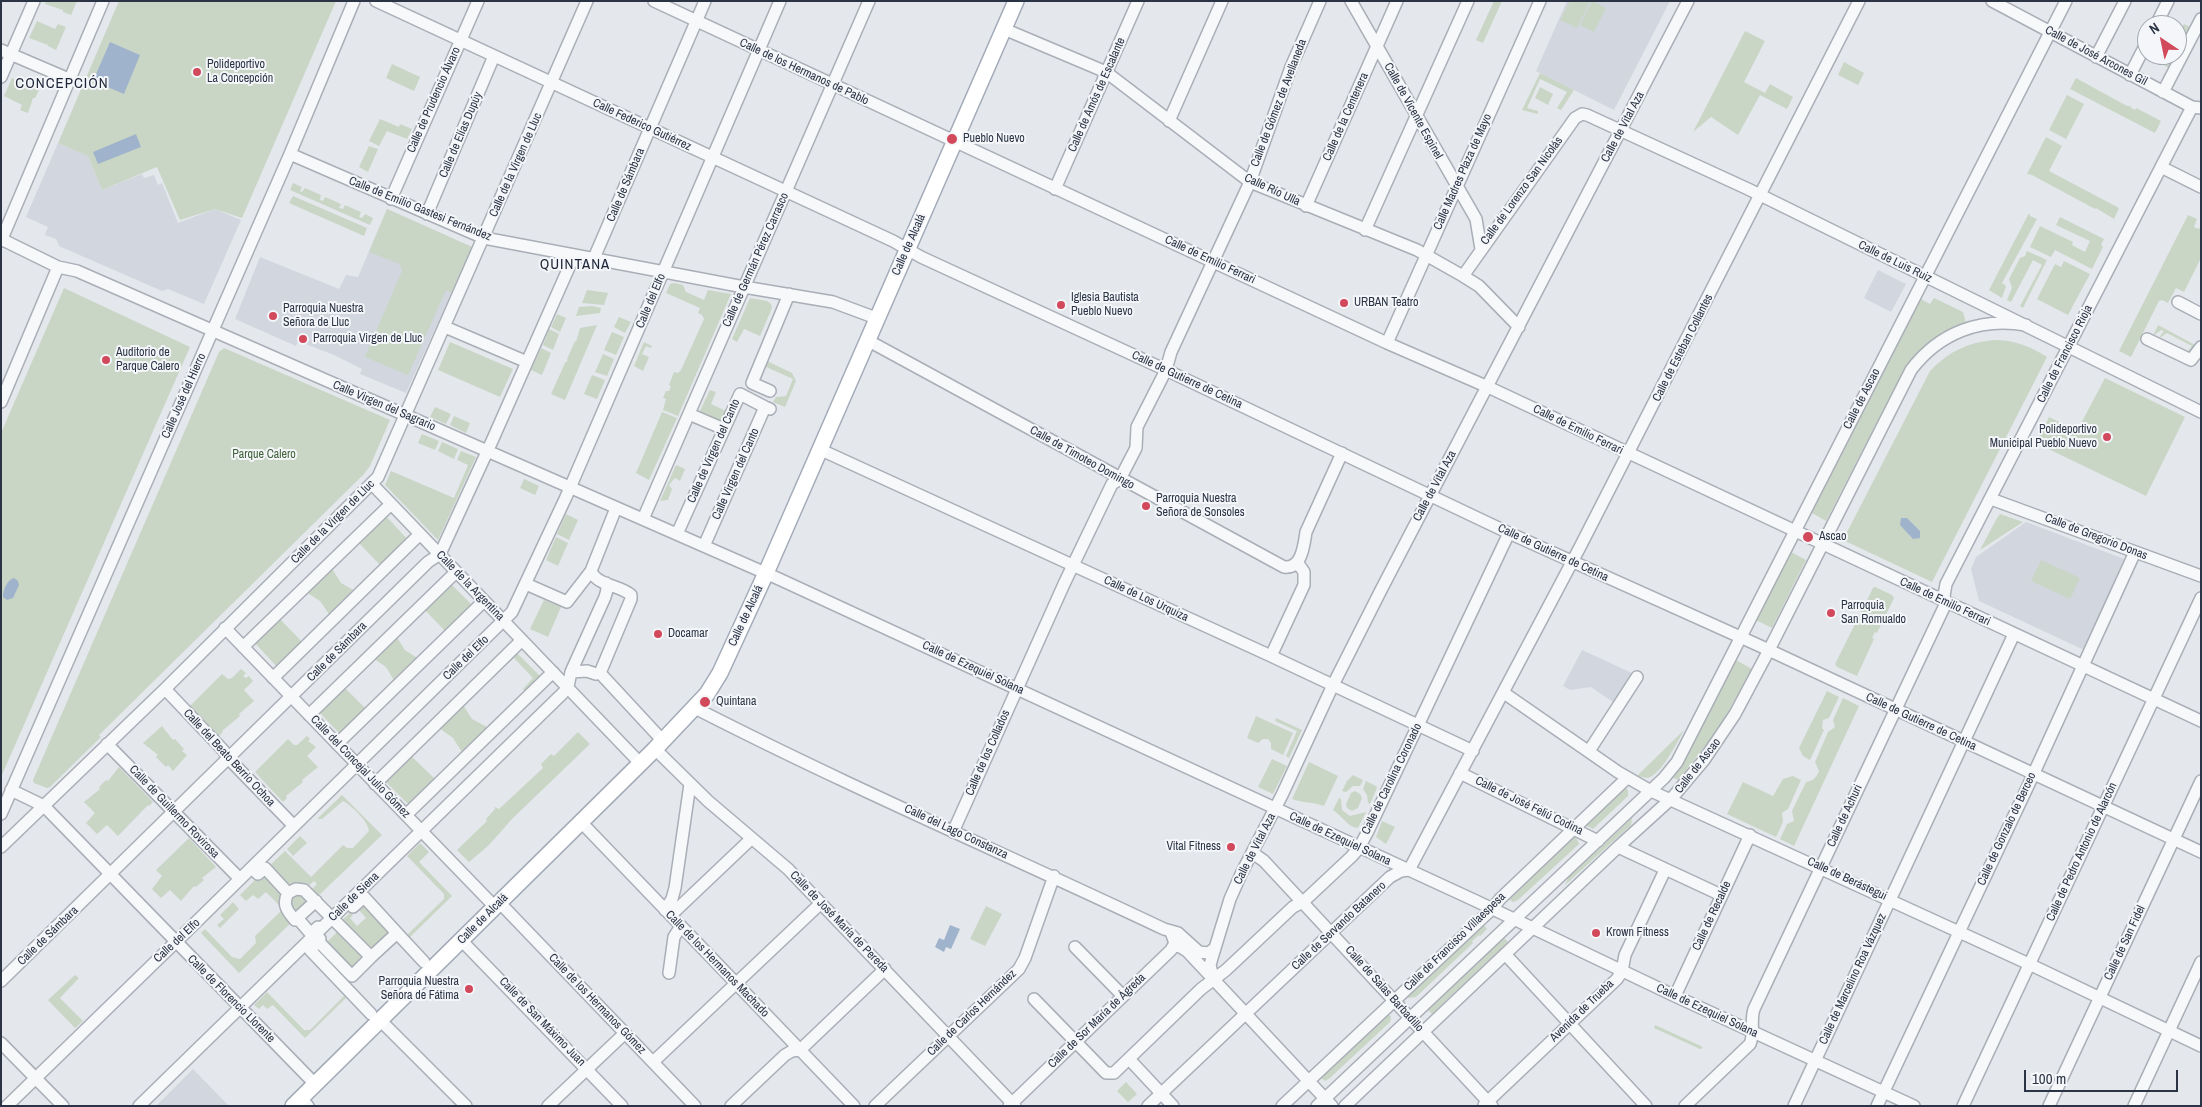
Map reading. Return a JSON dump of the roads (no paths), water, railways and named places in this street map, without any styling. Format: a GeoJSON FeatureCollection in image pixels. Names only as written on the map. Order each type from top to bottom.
{"type":"FeatureCollection","features":[{"type":"Feature","properties":{"kind":"main road","name":"Calle de Alcalá"},"geometry":{"type":"LineString","coordinates":[[301,1103],[315,1084],[376,1017],[461,940],[659,745],[707,694],[720,673],[766,573],[1016,1]]}},
{"type":"Feature","properties":{"kind":"street"},"geometry":{"type":"LineString","coordinates":[[1,77],[6,52],[34,1]]}},
{"type":"Feature","properties":{"kind":"street"},"geometry":{"type":"LineString","coordinates":[[2,240],[103,1]]}},
{"type":"Feature","properties":{"kind":"street","name":"Calle José del Hierro"},"geometry":{"type":"LineString","coordinates":[[1,814],[213,332],[354,1]]}},
{"type":"Feature","properties":{"kind":"street","name":"Calle Federico Gutiérrez"},"geometry":{"type":"LineString","coordinates":[[376,1],[908,249]]}},
{"type":"Feature","properties":{"kind":"street","name":"Calle de Prudencio Álvaro"},"geometry":{"type":"LineString","coordinates":[[391,199],[478,1]]}},
{"type":"Feature","properties":{"kind":"street","name":"Calle de la Virgen de Lluc"},"geometry":{"type":"LineString","coordinates":[[1,847],[165,689],[378,477],[587,1]]}},
{"type":"Feature","properties":{"kind":"street","name":"Calle de los Hermanos de Pablo"},"geometry":{"type":"LineString","coordinates":[[654,1],[954,142]]}},
{"type":"Feature","properties":{"kind":"street","name":"Calle de Sámbara"},"geometry":{"type":"LineString","coordinates":[[594,258],[705,1]]}},
{"type":"Feature","properties":{"kind":"street","name":"Calle del Elfo"},"geometry":{"type":"LineString","coordinates":[[7,1106],[512,612],[570,488],[780,1]]}},
{"type":"Feature","properties":{"kind":"street","name":"Calle de Germán Pérez Carrasco"},"geometry":{"type":"LineString","coordinates":[[643,519],[869,1]]}},
{"type":"Feature","properties":{"kind":"street","name":"Calle de Amós de Escalante"},"geometry":{"type":"LineString","coordinates":[[1055,189],[1138,1]]}},
{"type":"Feature","properties":{"kind":"street"},"geometry":{"type":"LineString","coordinates":[[1169,121],[1222,1]]}},
{"type":"Feature","properties":{"kind":"street","name":"Calle de Gómez de Avellaneda"},"geometry":{"type":"LineString","coordinates":[[1073,565],[1112,484],[1120,479],[1136,448],[1137,427],[1166,370],[1171,352],[1250,182],[1291,67],[1320,1]]}},
{"type":"Feature","properties":{"kind":"street","name":"Calle de Vicente Espinel"},"geometry":{"type":"LineString","coordinates":[[1351,1],[1476,219],[1481,249]]}},
{"type":"Feature","properties":{"kind":"street","name":"Calle de la Centenera"},"geometry":{"type":"LineString","coordinates":[[1306,206],[1397,1]]}},
{"type":"Feature","properties":{"kind":"street"},"geometry":{"type":"LineString","coordinates":[[1365,230],[1468,1]]}},
{"type":"Feature","properties":{"kind":"street","name":"Calle Madres Plaza de Mayo"},"geometry":{"type":"LineString","coordinates":[[1387,343],[1425,254],[1540,1]]}},
{"type":"Feature","properties":{"kind":"street","name":"Calle de Vital Aza"},"geometry":{"type":"LineString","coordinates":[[1214,981],[1210,965],[1214,949],[1230,899],[1242,872],[1275,808],[1333,685],[1430,495],[1688,1]]}},
{"type":"Feature","properties":{"kind":"street","name":"Calle de Esteban Collantes"},"geometry":{"type":"LineString","coordinates":[[1504,693],[1761,196],[1859,1]]}},
{"type":"Feature","properties":{"kind":"street","name":"Calle de José Arcones Gil"},"geometry":{"type":"LineString","coordinates":[[1992,1],[2163,92],[2198,104]]}},
{"type":"Feature","properties":{"kind":"street","name":"Calle de Ascao"},"geometry":{"type":"LineString","coordinates":[[1651,790],[1670,773],[1678,762],[2066,1]]}},
{"type":"Feature","properties":{"kind":"street"},"geometry":{"type":"LineString","coordinates":[[2096,57],[2125,1]]}},
{"type":"Feature","properties":{"kind":"street"},"geometry":{"type":"LineString","coordinates":[[2161,15],[2168,1]]}},
{"type":"Feature","properties":{"kind":"street"},"geometry":{"type":"LineString","coordinates":[[2163,92],[2201,19]]}},
{"type":"Feature","properties":{"kind":"street","name":"Calle Río Ulla"},"geometry":{"type":"LineString","coordinates":[[1004,29],[1106,72],[1250,182],[1425,254],[1430,259],[1478,286],[1519,327]]}},
{"type":"Feature","properties":{"kind":"street"},"geometry":{"type":"LineString","coordinates":[[6,52],[71,80]]}},
{"type":"Feature","properties":{"kind":"street","name":"Calle de Elías Dupúy"},"geometry":{"type":"LineString","coordinates":[[427,214],[494,56]]}},
{"type":"Feature","properties":{"kind":"street"},"geometry":{"type":"LineString","coordinates":[[2130,75],[2137,61]]}},
{"type":"Feature","properties":{"kind":"street","name":"Calle de Francisco Rioja"},"geometry":{"type":"LineString","coordinates":[[1946,603],[1944,596],[1946,584],[2161,167],[2198,104]]}},
{"type":"Feature","properties":{"kind":"street","name":"Calle de Lorenzo San Nicolás"},"geometry":{"type":"LineString","coordinates":[[1463,276],[1575,118],[1582,114],[1587,115]]}},
{"type":"Feature","properties":{"kind":"street","name":"Calle de Luis Ruiz"},"geometry":{"type":"LineString","coordinates":[[1587,115],[1761,196],[2201,412]]}},
{"type":"Feature","properties":{"kind":"street","name":"Calle de Emilio Ferrari"},"geometry":{"type":"LineString","coordinates":[[954,142],[1387,343],[1488,387],[2201,721]]}},
{"type":"Feature","properties":{"kind":"street","name":"Calle de Emilio Gastesi Fernández"},"geometry":{"type":"LineString","coordinates":[[290,154],[484,238],[833,302],[876,318]]}},
{"type":"Feature","properties":{"kind":"street"},"geometry":{"type":"LineString","coordinates":[[2161,167],[2201,187]]}},
{"type":"Feature","properties":{"kind":"street","name":"Calle Virgen del Sagrario"},"geometry":{"type":"LineString","coordinates":[[2,240],[58,267],[77,271],[766,573]]}},
{"type":"Feature","properties":{"kind":"street","name":"Calle de Gutierre de Cetina"},"geometry":{"type":"LineString","coordinates":[[908,249],[921,257],[1166,370],[1510,533],[1741,637],[2201,852]]}},
{"type":"Feature","properties":{"kind":"street","name":"Calle de Sámbara"},"geometry":{"type":"LineString","coordinates":[[1,981],[428,562],[440,554],[488,451],[574,256]]}},
{"type":"Feature","properties":{"kind":"street"},"geometry":{"type":"LineString","coordinates":[[1,402],[58,267]]}},
{"type":"Feature","properties":{"kind":"street"},"geometry":{"type":"LineString","coordinates":[[770,392],[752,383],[789,294]]}},
{"type":"Feature","properties":{"kind":"street"},"geometry":{"type":"LineString","coordinates":[[2178,302],[2201,314]]}},
{"type":"Feature","properties":{"kind":"street","name":"Calle de Ascao"},"geometry":{"type":"LineString","coordinates":[[1672,798],[1712,749],[1735,714],[1911,370],[1920,358],[1947,337],[1972,326],[1997,322],[2026,325]]}},
{"type":"Feature","properties":{"kind":"street"},"geometry":{"type":"LineString","coordinates":[[445,327],[527,362]]}},
{"type":"Feature","properties":{"kind":"street"},"geometry":{"type":"LineString","coordinates":[[2147,338],[2191,360],[2201,347]]}},
{"type":"Feature","properties":{"kind":"street","name":"Calle de Timoteo Domingo"},"geometry":{"type":"LineString","coordinates":[[867,340],[1281,566],[1293,566],[1297,562]]}},
{"type":"Feature","properties":{"kind":"street","name":"Calle de Virgen del Canto"},"geometry":{"type":"LineString","coordinates":[[677,534],[740,394],[768,408]]}},
{"type":"Feature","properties":{"kind":"street","name":"Calle Virgen del Canto"},"geometry":{"type":"LineString","coordinates":[[704,546],[768,408]]}},
{"type":"Feature","properties":{"kind":"street"},"geometry":{"type":"LineString","coordinates":[[689,414],[724,429]]}},
{"type":"Feature","properties":{"kind":"street","name":"Calle de Los Urquiza"},"geometry":{"type":"LineString","coordinates":[[819,449],[1271,656],[1473,751]]}},
{"type":"Feature","properties":{"kind":"street"},"geometry":{"type":"LineString","coordinates":[[1271,656],[1304,584],[1304,572],[1297,562],[1305,544],[1306,532],[1342,453]]}},
{"type":"Feature","properties":{"kind":"street","name":"Calle de la Argentina"},"geometry":{"type":"LineString","coordinates":[[372,484],[640,763]]}},
{"type":"Feature","properties":{"kind":"street","name":"Calle de Gregorio Donas"},"geometry":{"type":"LineString","coordinates":[[1991,499],[2201,576]]}},
{"type":"Feature","properties":{"kind":"street"},"geometry":{"type":"LineString","coordinates":[[243,648],[391,504]]}},
{"type":"Feature","properties":{"kind":"street"},"geometry":{"type":"LineString","coordinates":[[526,584],[567,602],[591,571],[616,508]]}},
{"type":"Feature","properties":{"kind":"street","name":"Calle de Carolina Coronado"},"geometry":{"type":"LineString","coordinates":[[1075,1042],[1108,1074],[1114,1073],[1201,989],[1214,981],[1293,907],[1303,902],[1359,848],[1510,533]]}},
{"type":"Feature","properties":{"kind":"street"},"geometry":{"type":"LineString","coordinates":[[273,678],[420,534]]}},
{"type":"Feature","properties":{"kind":"street","name":"Calle de Gonzalo de Berceo"},"geometry":{"type":"LineString","coordinates":[[1877,1106],[2034,773],[2134,552]]}},
{"type":"Feature","properties":{"kind":"street","name":"Calle de los Collados"},"geometry":{"type":"LineString","coordinates":[[954,832],[1073,565]]}},
{"type":"Feature","properties":{"kind":"street"},"geometry":{"type":"LineString","coordinates":[[591,571],[593,575],[606,583],[627,591],[631,595],[600,673]]}},
{"type":"Feature","properties":{"kind":"street"},"geometry":{"type":"LineString","coordinates":[[309,715],[456,572]]}},
{"type":"Feature","properties":{"kind":"street","name":"Calle de Ezequiel Solana"},"geometry":{"type":"LineString","coordinates":[[766,573],[1914,1106]]}},
{"type":"Feature","properties":{"kind":"street"},"geometry":{"type":"LineString","coordinates":[[568,687],[571,672],[605,597],[606,583]]}},
{"type":"Feature","properties":{"kind":"street","name":"Calle de Pedro Antonio de Alarcón"},"geometry":{"type":"LineString","coordinates":[[1963,1106],[2201,598]]}},
{"type":"Feature","properties":{"kind":"street"},"geometry":{"type":"LineString","coordinates":[[337,744],[484,601]]}},
{"type":"Feature","properties":{"kind":"street","name":"Calle de Achuri"},"geometry":{"type":"LineString","coordinates":[[1753,1032],[1751,1021],[1754,1009],[1946,603]]}},
{"type":"Feature","properties":{"kind":"street","name":"Calle del Concejal Julio Gómez"},"geometry":{"type":"LineString","coordinates":[[225,628],[421,831],[497,904]]}},
{"type":"Feature","properties":{"kind":"street","name":"Calle de Marcelino Roa Vázquez"},"geometry":{"type":"LineString","coordinates":[[1794,1106],[2014,634]]}},
{"type":"Feature","properties":{"kind":"street"},"geometry":{"type":"LineString","coordinates":[[375,784],[522,640]]}},
{"type":"Feature","properties":{"kind":"street"},"geometry":{"type":"LineString","coordinates":[[571,672],[587,671],[596,674],[600,673]]}},
{"type":"Feature","properties":{"kind":"street"},"geometry":{"type":"LineString","coordinates":[[406,815],[553,672]]}},
{"type":"Feature","properties":{"kind":"street"},"geometry":{"type":"LineString","coordinates":[[600,673],[659,745]]}},
{"type":"Feature","properties":{"kind":"street"},"geometry":{"type":"LineString","coordinates":[[1589,751],[1637,677]]}},
{"type":"Feature","properties":{"kind":"street","name":"Calle de Siena"},"geometry":{"type":"LineString","coordinates":[[139,1106],[568,687]]}},
{"type":"Feature","properties":{"kind":"street","name":"Calle del Beato Berrio Ochoa"},"geometry":{"type":"LineString","coordinates":[[165,689],[294,826]]}},
{"type":"Feature","properties":{"kind":"street"},"geometry":{"type":"LineString","coordinates":[[1409,870],[1504,693]]}},
{"type":"Feature","properties":{"kind":"street","name":"Calle de Berástegui"},"geometry":{"type":"LineString","coordinates":[[1504,693],[1628,778],[1651,790],[1821,867],[2201,1046]]}},
{"type":"Feature","properties":{"kind":"street","name":"Calle del Lago Constanza"},"geometry":{"type":"LineString","coordinates":[[694,708],[954,832],[1054,876],[1171,932],[1181,934],[1199,952],[1208,954],[1214,949]]}},
{"type":"Feature","properties":{"kind":"street","name":"Calle de Guillermo Rovirosa"},"geometry":{"type":"LineString","coordinates":[[107,744],[240,879]]}},
{"type":"Feature","properties":{"kind":"street","name":"Calle de José María de Pereda"},"geometry":{"type":"LineString","coordinates":[[659,745],[690,784],[751,839],[782,863],[885,969],[1012,1105]]}},
{"type":"Feature","properties":{"kind":"street","name":"Calle de José Feliú Codina"},"geometry":{"type":"LineString","coordinates":[[1460,773],[1598,840]]}},
{"type":"Feature","properties":{"kind":"street","name":"Calle de Francisco Villaespesa"},"geometry":{"type":"LineString","coordinates":[[1282,1106],[1492,910],[1500,899],[1628,778]]}},
{"type":"Feature","properties":{"kind":"street","name":"Calle de San Fidel"},"geometry":{"type":"LineString","coordinates":[[2049,1106],[2201,780]]}},
{"type":"Feature","properties":{"kind":"street"},"geometry":{"type":"LineString","coordinates":[[668,912],[675,888],[690,784]]}},
{"type":"Feature","properties":{"kind":"street"},"geometry":{"type":"LineString","coordinates":[[12,790],[44,806]]}},
{"type":"Feature","properties":{"kind":"street"},"geometry":{"type":"LineString","coordinates":[[1636,831],[1638,819],[1655,803],[1656,800],[1651,790]]}},
{"type":"Feature","properties":{"kind":"street","name":"Calle de Francisco Villaespesa"},"geometry":{"type":"LineString","coordinates":[[1328,1104],[1364,1062],[1651,790]]}},
{"type":"Feature","properties":{"kind":"street"},"geometry":{"type":"LineString","coordinates":[[1345,1106],[1422,1031],[1672,798]]}},
{"type":"Feature","properties":{"kind":"street","name":"Calle de Florencio Llorente"},"geometry":{"type":"LineString","coordinates":[[44,806],[109,875],[315,1084]]}},
{"type":"Feature","properties":{"kind":"street","name":"Calle de los Hermanos Machado"},"geometry":{"type":"LineString","coordinates":[[581,822],[854,1106]]}},
{"type":"Feature","properties":{"kind":"street","name":"Calle de Recalde"},"geometry":{"type":"LineString","coordinates":[[1675,996],[1750,836]]}},
{"type":"Feature","properties":{"kind":"street"},"geometry":{"type":"LineString","coordinates":[[668,912],[751,839]]}},
{"type":"Feature","properties":{"kind":"street"},"geometry":{"type":"LineString","coordinates":[[1618,847],[1721,895]]}},
{"type":"Feature","properties":{"kind":"street","name":"Calle de Salas Barbadillo"},"geometry":{"type":"LineString","coordinates":[[1253,853],[1264,860],[1332,932],[1487,1104]]}},
{"type":"Feature","properties":{"kind":"street"},"geometry":{"type":"LineString","coordinates":[[252,868],[258,874],[265,868],[288,892]]}},
{"type":"Feature","properties":{"kind":"street","name":"Calle de Servando Batanero"},"geometry":{"type":"LineString","coordinates":[[1148,1106],[1390,877],[1401,871],[1409,870]]}},
{"type":"Feature","properties":{"kind":"street","name":"Avenida de Trueba"},"geometry":{"type":"LineString","coordinates":[[1487,1104],[1609,987],[1622,971],[1625,955],[1664,870]]}},
{"type":"Feature","properties":{"kind":"street","name":"Calle de Carlos Hernández"},"geometry":{"type":"LineString","coordinates":[[876,1106],[1019,969],[1025,958],[1054,876]]}},
{"type":"Feature","properties":{"kind":"street","name":"Calle de Francisco Villaespesa"},"geometry":{"type":"LineString","coordinates":[[1531,929],[1527,918],[1529,914],[1557,888],[1560,876]]}},
{"type":"Feature","properties":{"kind":"street"},"geometry":{"type":"LineString","coordinates":[[288,892],[296,889],[304,890],[371,957]]}},
{"type":"Feature","properties":{"kind":"street"},"geometry":{"type":"LineString","coordinates":[[288,892],[285,902],[286,908],[295,920],[299,920],[311,934],[364,897],[424,962]]}},
{"type":"Feature","properties":{"kind":"street"},"geometry":{"type":"LineString","coordinates":[[295,920],[316,901]]}},
{"type":"Feature","properties":{"kind":"street"},"geometry":{"type":"LineString","coordinates":[[652,1062],[821,903]]}},
{"type":"Feature","properties":{"kind":"street","name":"Calle de los Hermanos Gómez"},"geometry":{"type":"LineString","coordinates":[[497,904],[695,1106]]}},
{"type":"Feature","properties":{"kind":"street"},"geometry":{"type":"LineString","coordinates":[[333,918],[310,950],[348,981],[376,1017],[466,1106]]}},
{"type":"Feature","properties":{"kind":"street"},"geometry":{"type":"LineString","coordinates":[[669,973],[674,936],[682,926]]}},
{"type":"Feature","properties":{"kind":"street"},"geometry":{"type":"LineString","coordinates":[[1171,932],[1174,939],[1173,947],[1183,947],[1308,1080],[1328,1104]]}},
{"type":"Feature","properties":{"kind":"street"},"geometry":{"type":"LineString","coordinates":[[348,981],[397,933]]}},
{"type":"Feature","properties":{"kind":"street","name":"Calle de San Máximo Juan"},"geometry":{"type":"LineString","coordinates":[[461,940],[622,1106]]}},
{"type":"Feature","properties":{"kind":"street"},"geometry":{"type":"LineString","coordinates":[[1075,947],[1123,996]]}},
{"type":"Feature","properties":{"kind":"street","name":"Calle de Sor María de Ágreda"},"geometry":{"type":"LineString","coordinates":[[1012,1105],[1173,947]]}},
{"type":"Feature","properties":{"kind":"street"},"geometry":{"type":"LineString","coordinates":[[1505,954],[1646,1106]]}},
{"type":"Feature","properties":{"kind":"street"},"geometry":{"type":"LineString","coordinates":[[2134,1106],[2201,962]]}},
{"type":"Feature","properties":{"kind":"street"},"geometry":{"type":"LineString","coordinates":[[731,1106],[785,1055],[792,1051],[800,1050],[885,969]]}},
{"type":"Feature","properties":{"kind":"street"},"geometry":{"type":"LineString","coordinates":[[1034,999],[1075,1042]]}},
{"type":"Feature","properties":{"kind":"street"},"geometry":{"type":"LineString","coordinates":[[1385,1066],[1388,1054],[1413,1030],[1410,1018]]}},
{"type":"Feature","properties":{"kind":"street"},"geometry":{"type":"LineString","coordinates":[[1685,1106],[1746,1049],[1753,1038],[1753,1032]]}},
{"type":"Feature","properties":{"kind":"street"},"geometry":{"type":"LineString","coordinates":[[548,1106],[624,1034]]}},
{"type":"Feature","properties":{"kind":"street"},"geometry":{"type":"LineString","coordinates":[[1,1043],[63,1106]]}},
{"type":"Feature","properties":{"kind":"street"},"geometry":{"type":"LineString","coordinates":[[1129,1059],[1173,1106]]}},
{"type":"Feature","properties":{"kind":"water"},"geometry":{"type":"Polygon","coordinates":[[[110,42],[140,55],[124,94],[93,81],[110,42]]]}},
{"type":"Feature","properties":{"kind":"water"},"geometry":{"type":"Polygon","coordinates":[[[136,134],[141,147],[98,164],[93,152],[136,134]]]}},
{"type":"Feature","properties":{"kind":"water"},"geometry":{"type":"Polygon","coordinates":[[[1901,518],[1907,518],[1920,531],[1920,538],[1913,539],[1900,525],[1901,518]]]}},
{"type":"Feature","properties":{"kind":"water"},"geometry":{"type":"Polygon","coordinates":[[[14,578],[18,581],[19,585],[13,598],[7,600],[3,597],[5,588],[7,583],[14,578]]]}},
{"type":"Feature","properties":{"kind":"water"},"geometry":{"type":"Polygon","coordinates":[[[950,925],[960,929],[951,949],[946,947],[944,952],[935,947],[939,938],[944,940],[950,925]]]}},
{"type":"Feature","properties":{"kind":"place","name":"Polideportivo La Concepción"},"geometry":{"type":"Point","coordinates":[197,72]}},
{"type":"Feature","properties":{"kind":"place","name":"Pueblo Nuevo"},"geometry":{"type":"Point","coordinates":[952,139]}},
{"type":"Feature","properties":{"kind":"place","name":"URBAN Teatro"},"geometry":{"type":"Point","coordinates":[1344,303]}},
{"type":"Feature","properties":{"kind":"place","name":"Iglesia Bautista Pueblo Nuevo"},"geometry":{"type":"Point","coordinates":[1061,305]}},
{"type":"Feature","properties":{"kind":"place","name":"Parroquia Nuestra Señora de Lluc"},"geometry":{"type":"Point","coordinates":[273,316]}},
{"type":"Feature","properties":{"kind":"place","name":"Parroquia Virgen de Lluc"},"geometry":{"type":"Point","coordinates":[303,339]}},
{"type":"Feature","properties":{"kind":"place","name":"Auditorio de Parque Calero"},"geometry":{"type":"Point","coordinates":[106,360]}},
{"type":"Feature","properties":{"kind":"place","name":"Polideportivo Municipal Pueblo Nuevo"},"geometry":{"type":"Point","coordinates":[2107,437]}},
{"type":"Feature","properties":{"kind":"place","name":"Parroquia Nuestra Señora de Sonsoles"},"geometry":{"type":"Point","coordinates":[1146,506]}},
{"type":"Feature","properties":{"kind":"place","name":"Ascao"},"geometry":{"type":"Point","coordinates":[1808,537]}},
{"type":"Feature","properties":{"kind":"place","name":"Parroquia San Romualdo"},"geometry":{"type":"Point","coordinates":[1831,613]}},
{"type":"Feature","properties":{"kind":"place","name":"Docamar"},"geometry":{"type":"Point","coordinates":[658,634]}},
{"type":"Feature","properties":{"kind":"place","name":"Quintana"},"geometry":{"type":"Point","coordinates":[705,702]}},
{"type":"Feature","properties":{"kind":"place","name":"Vital Fitness"},"geometry":{"type":"Point","coordinates":[1231,847]}},
{"type":"Feature","properties":{"kind":"place","name":"Krown Fitness"},"geometry":{"type":"Point","coordinates":[1596,933]}},
{"type":"Feature","properties":{"kind":"place","name":"Parroquia Nuestra Señora de Fátima"},"geometry":{"type":"Point","coordinates":[469,989]}},
{"type":"Feature","properties":{"kind":"district","name":"CONCEPCIÓN"},"geometry":{"type":"Point","coordinates":[62,84]}},
{"type":"Feature","properties":{"kind":"district","name":"QUINTANA"},"geometry":{"type":"Point","coordinates":[575,265]}},
{"type":"Feature","properties":{"kind":"park label","name":"Parque Calero"},"geometry":{"type":"Point","coordinates":[264,455]}}]}
